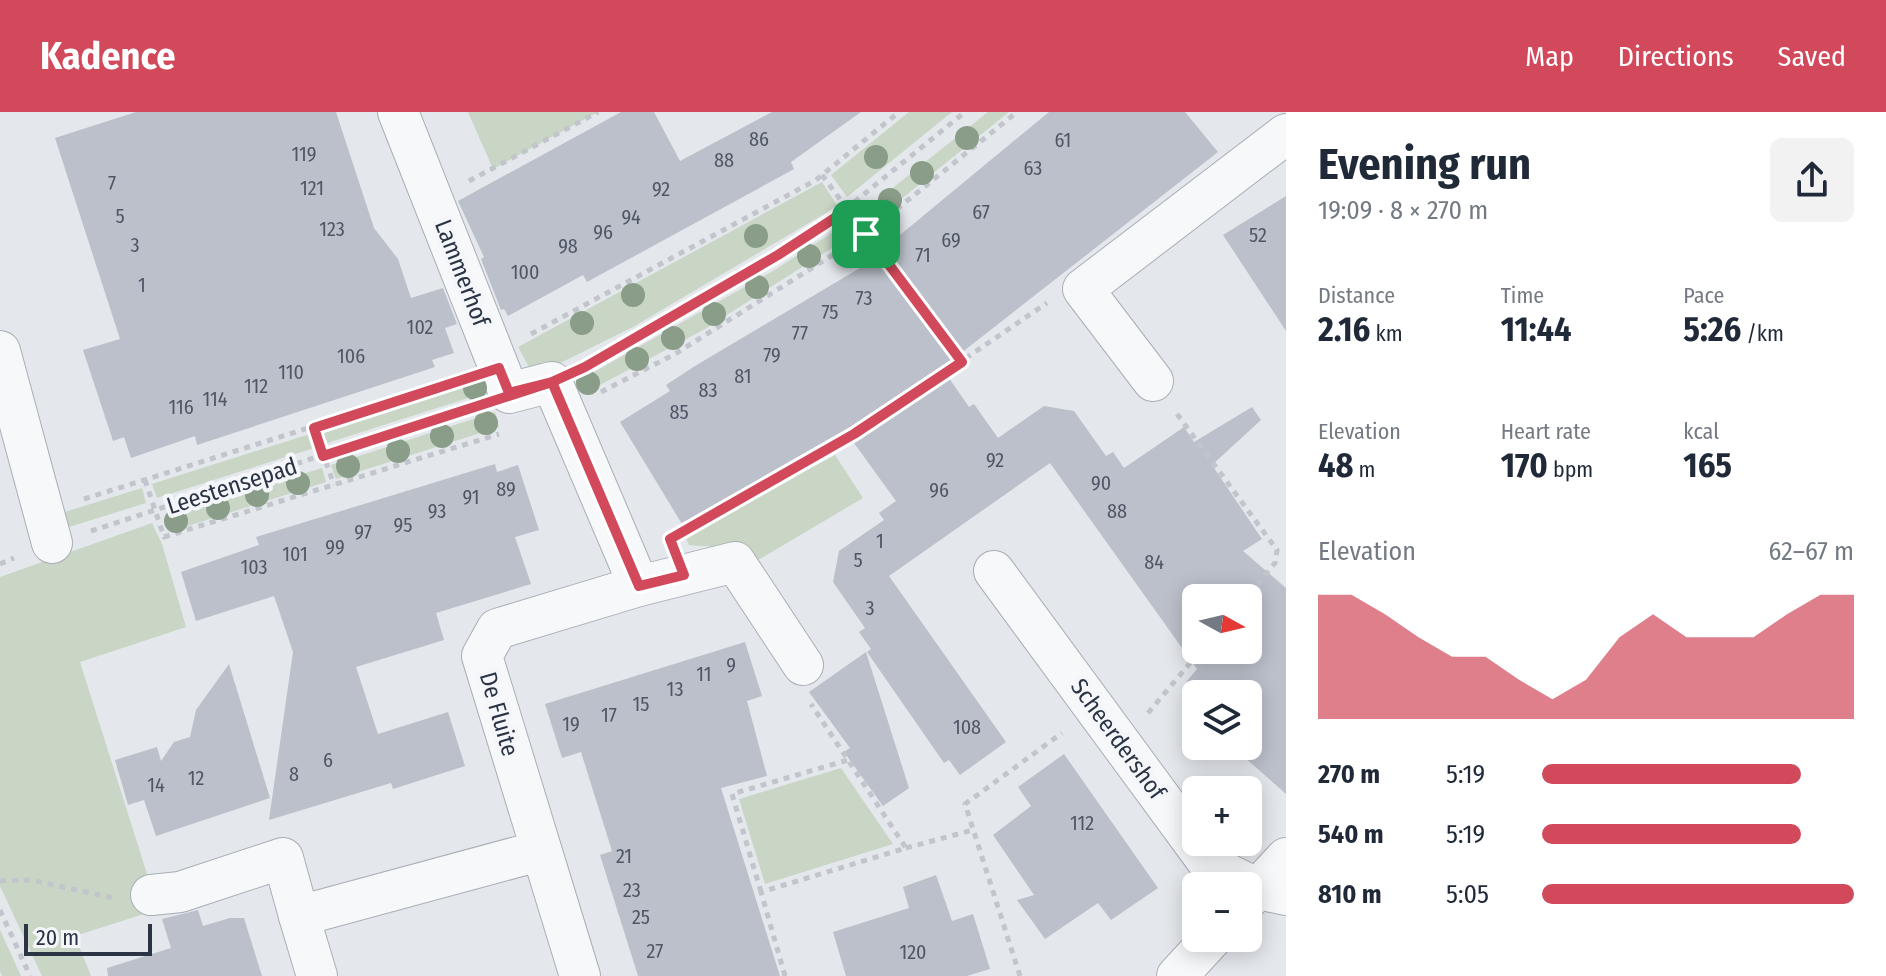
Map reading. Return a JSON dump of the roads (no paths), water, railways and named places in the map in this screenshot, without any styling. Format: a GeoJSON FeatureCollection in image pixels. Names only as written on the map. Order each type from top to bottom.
{"type":"FeatureCollection","features":[{"type":"Feature","properties":{"kind":"street","name":"Lammerhof"},"geometry":{"type":"LineString","coordinates":[[398,112],[500,370],[552,382],[639,586]]}},
{"type":"Feature","properties":{"kind":"street"},"geometry":{"type":"LineString","coordinates":[[1276,112],[1286,124]]}},
{"type":"Feature","properties":{"kind":"street"},"geometry":{"type":"LineString","coordinates":[[1153,381],[1083,289],[1286,134]]}},
{"type":"Feature","properties":{"kind":"street"},"geometry":{"type":"LineString","coordinates":[[0,351],[48,528]]}},
{"type":"Feature","properties":{"kind":"street","name":"De Fluite"},"geometry":{"type":"LineString","coordinates":[[580,976],[539,851],[482,656],[497,629],[639,586],[735,562],[803,665]]}},
{"type":"Feature","properties":{"kind":"street","name":"Scheerdershof"},"geometry":{"type":"LineString","coordinates":[[994,571],[1210,865],[1264,894],[1286,858]]}},
{"type":"Feature","properties":{"kind":"street"},"geometry":{"type":"LineString","coordinates":[[299,916],[539,851]]}},
{"type":"Feature","properties":{"kind":"street"},"geometry":{"type":"LineString","coordinates":[[151,895],[180,892],[283,858],[317,976]]}},
{"type":"Feature","properties":{"kind":"street"},"geometry":{"type":"LineString","coordinates":[[1177,976],[1199,952]]}}]}
